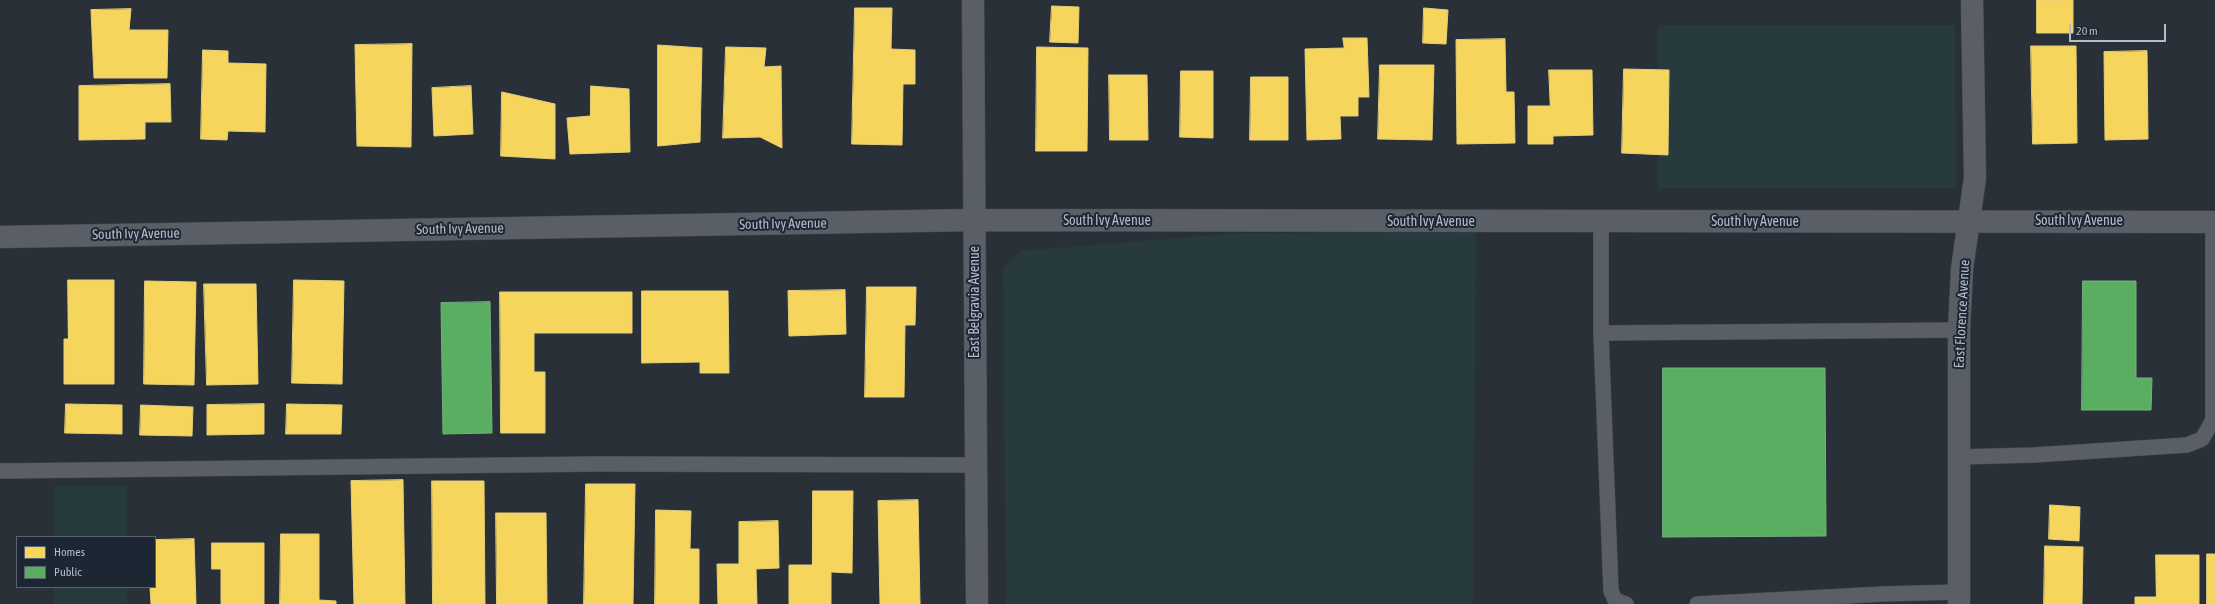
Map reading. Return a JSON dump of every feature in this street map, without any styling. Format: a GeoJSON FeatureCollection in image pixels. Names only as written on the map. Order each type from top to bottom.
{"type":"FeatureCollection","features":[{"type":"Feature","properties":{"kind":"street","name":"East Belgravia Avenue"},"geometry":{"type":"LineString","coordinates":[[974,0],[977,604]]}},
{"type":"Feature","properties":{"kind":"street","name":"East Florence Avenue"},"geometry":{"type":"LineString","coordinates":[[1959,598],[1959,330],[1962,269],[1975,178],[1972,0]]}},
{"type":"Feature","properties":{"kind":"street","name":"South Ivy Avenue"},"geometry":{"type":"LineString","coordinates":[[0,236],[974,220],[1601,223],[1970,220],[2214,222]]}},
{"type":"Feature","properties":{"kind":"lane"},"geometry":{"type":"LineString","coordinates":[[1958,457],[2034,455],[2187,446],[2202,439],[2213,420],[2214,222]]}},
{"type":"Feature","properties":{"kind":"lane"},"geometry":{"type":"LineString","coordinates":[[1601,223],[1601,332],[1610,591],[1615,600],[1626,604]]}},
{"type":"Feature","properties":{"kind":"lane"},"geometry":{"type":"LineString","coordinates":[[1601,332],[1959,330]]}},
{"type":"Feature","properties":{"kind":"lane"},"geometry":{"type":"LineString","coordinates":[[0,471],[597,464],[976,464]]}},
{"type":"Feature","properties":{"kind":"lane"},"geometry":{"type":"LineString","coordinates":[[1697,604],[1883,594],[1959,598]]}},
{"type":"Feature","properties":{"kind":"green space"},"geometry":{"type":"Polygon","coordinates":[[[1658,25],[1955,25],[1956,188],[1658,188],[1658,25]]]}},
{"type":"Feature","properties":{"kind":"green space"},"geometry":{"type":"Polygon","coordinates":[[[1476,232],[1473,604],[1006,604],[1003,269],[1021,251],[1240,233],[1476,232]]]}},
{"type":"Feature","properties":{"kind":"green space"},"geometry":{"type":"Polygon","coordinates":[[[54,486],[127,486],[127,536],[54,536],[54,486]]]}},
{"type":"Feature","properties":{"kind":"green space"},"geometry":{"type":"Polygon","coordinates":[[[54,588],[127,588],[127,604],[54,604],[54,588]]]}},
{"type":"Feature","properties":{"kind":"building: Homes"},"geometry":{"type":"Polygon","coordinates":[[[2037,0],[2073,0],[2073,33],[2037,33],[2037,0]]]}},
{"type":"Feature","properties":{"kind":"building: Homes"},"geometry":{"type":"Polygon","coordinates":[[[1052,6],[1079,7],[1078,43],[1050,42],[1052,6]]]}},
{"type":"Feature","properties":{"kind":"building: Homes"},"geometry":{"type":"Polygon","coordinates":[[[855,8],[892,8],[891,49],[915,50],[915,84],[903,84],[902,145],[852,144],[855,8]]]}},
{"type":"Feature","properties":{"kind":"building: Homes"},"geometry":{"type":"Polygon","coordinates":[[[1424,8],[1448,10],[1446,44],[1423,43],[1424,8]]]}},
{"type":"Feature","properties":{"kind":"building: Homes"},"geometry":{"type":"Polygon","coordinates":[[[131,9],[129,30],[168,30],[167,78],[94,78],[91,10],[131,9]]]}},
{"type":"Feature","properties":{"kind":"building: Homes"},"geometry":{"type":"Polygon","coordinates":[[[1343,38],[1367,38],[1369,97],[1358,97],[1358,116],[1340,116],[1341,139],[1307,140],[1305,49],[1344,48],[1343,38]]]}},
{"type":"Feature","properties":{"kind":"building: Homes"},"geometry":{"type":"Polygon","coordinates":[[[1505,39],[1506,92],[1514,92],[1515,143],[1457,144],[1456,40],[1505,39]]]}},
{"type":"Feature","properties":{"kind":"building: Homes"},"geometry":{"type":"Polygon","coordinates":[[[412,44],[411,147],[357,146],[355,45],[412,44]]]}},
{"type":"Feature","properties":{"kind":"building: Homes"},"geometry":{"type":"Polygon","coordinates":[[[658,45],[702,48],[700,142],[658,146],[658,45]]]}},
{"type":"Feature","properties":{"kind":"building: Homes"},"geometry":{"type":"Polygon","coordinates":[[[2031,46],[2076,46],[2077,143],[2033,144],[2031,46]]]}},
{"type":"Feature","properties":{"kind":"building: Homes"},"geometry":{"type":"Polygon","coordinates":[[[726,47],[766,48],[764,67],[781,66],[782,148],[760,137],[723,138],[726,47]]]}},
{"type":"Feature","properties":{"kind":"building: Homes"},"geometry":{"type":"Polygon","coordinates":[[[1037,47],[1088,48],[1087,151],[1036,151],[1037,47]]]}},
{"type":"Feature","properties":{"kind":"building: Homes"},"geometry":{"type":"Polygon","coordinates":[[[203,50],[228,51],[228,63],[266,64],[265,132],[228,131],[227,140],[201,139],[203,50]]]}},
{"type":"Feature","properties":{"kind":"building: Homes"},"geometry":{"type":"Polygon","coordinates":[[[2147,51],[2148,139],[2105,140],[2104,52],[2147,51]]]}},
{"type":"Feature","properties":{"kind":"building: Homes"},"geometry":{"type":"Polygon","coordinates":[[[1380,65],[1434,65],[1432,140],[1378,139],[1380,65]]]}},
{"type":"Feature","properties":{"kind":"building: Homes"},"geometry":{"type":"Polygon","coordinates":[[[1624,69],[1669,70],[1668,155],[1622,153],[1624,69]]]}},
{"type":"Feature","properties":{"kind":"building: Homes"},"geometry":{"type":"Polygon","coordinates":[[[1549,70],[1592,70],[1593,135],[1553,136],[1553,144],[1528,144],[1528,106],[1550,106],[1549,70]]]}},
{"type":"Feature","properties":{"kind":"building: Homes"},"geometry":{"type":"Polygon","coordinates":[[[1181,71],[1213,71],[1213,138],[1180,137],[1181,71]]]}},
{"type":"Feature","properties":{"kind":"building: Homes"},"geometry":{"type":"Polygon","coordinates":[[[1109,75],[1147,75],[1148,140],[1110,140],[1109,75]]]}},
{"type":"Feature","properties":{"kind":"building: Homes"},"geometry":{"type":"Polygon","coordinates":[[[1251,77],[1288,77],[1288,140],[1250,140],[1251,77]]]}},
{"type":"Feature","properties":{"kind":"building: Homes"},"geometry":{"type":"Polygon","coordinates":[[[170,84],[171,122],[145,122],[145,139],[79,140],[79,86],[170,84]]]}},
{"type":"Feature","properties":{"kind":"building: Homes"},"geometry":{"type":"Polygon","coordinates":[[[471,86],[473,134],[434,136],[432,88],[471,86]]]}},
{"type":"Feature","properties":{"kind":"building: Homes"},"geometry":{"type":"Polygon","coordinates":[[[591,86],[629,89],[630,152],[570,154],[567,118],[590,116],[591,86]]]}},
{"type":"Feature","properties":{"kind":"building: Homes"},"geometry":{"type":"Polygon","coordinates":[[[502,92],[555,104],[555,159],[501,156],[502,92]]]}},
{"type":"Feature","properties":{"kind":"building: Homes"},"geometry":{"type":"Polygon","coordinates":[[[68,280],[114,280],[114,384],[64,384],[64,339],[68,339],[68,280]]]}},
{"type":"Feature","properties":{"kind":"building: Homes"},"geometry":{"type":"Polygon","coordinates":[[[294,280],[344,281],[342,384],[292,383],[294,280]]]}},
{"type":"Feature","properties":{"kind":"building: Homes"},"geometry":{"type":"Polygon","coordinates":[[[145,281],[196,282],[194,385],[144,384],[145,281]]]}},
{"type":"Feature","properties":{"kind":"building: Homes"},"geometry":{"type":"Polygon","coordinates":[[[204,284],[256,284],[258,384],[207,385],[204,284]]]}},
{"type":"Feature","properties":{"kind":"building: Homes"},"geometry":{"type":"Polygon","coordinates":[[[867,287],[916,287],[915,325],[905,325],[904,397],[865,397],[867,287]]]}},
{"type":"Feature","properties":{"kind":"building: Homes"},"geometry":{"type":"Polygon","coordinates":[[[845,290],[846,334],[789,336],[788,291],[845,290]]]}},
{"type":"Feature","properties":{"kind":"building: Homes"},"geometry":{"type":"Polygon","coordinates":[[[642,291],[728,291],[729,373],[700,373],[700,362],[642,363],[642,291]]]}},
{"type":"Feature","properties":{"kind":"building: Homes"},"geometry":{"type":"Polygon","coordinates":[[[500,292],[632,292],[632,333],[534,333],[534,372],[545,372],[545,433],[501,433],[500,292]]]}},
{"type":"Feature","properties":{"kind":"building: Homes"},"geometry":{"type":"Polygon","coordinates":[[[66,404],[122,405],[122,434],[65,433],[66,404]]]}},
{"type":"Feature","properties":{"kind":"building: Homes"},"geometry":{"type":"Polygon","coordinates":[[[264,404],[264,434],[207,435],[207,405],[264,404]]]}},
{"type":"Feature","properties":{"kind":"building: Homes"},"geometry":{"type":"Polygon","coordinates":[[[287,404],[342,405],[341,434],[286,434],[287,404]]]}},
{"type":"Feature","properties":{"kind":"building: Homes"},"geometry":{"type":"Polygon","coordinates":[[[141,405],[193,407],[192,436],[140,435],[141,405]]]}},
{"type":"Feature","properties":{"kind":"building: Homes"},"geometry":{"type":"Polygon","coordinates":[[[403,480],[405,604],[354,604],[351,481],[403,480]]]}},
{"type":"Feature","properties":{"kind":"building: Homes"},"geometry":{"type":"Polygon","coordinates":[[[432,481],[484,481],[485,604],[433,604],[432,481]]]}},
{"type":"Feature","properties":{"kind":"building: Homes"},"geometry":{"type":"Polygon","coordinates":[[[586,484],[635,484],[633,604],[584,604],[586,484]]]}},
{"type":"Feature","properties":{"kind":"building: Homes"},"geometry":{"type":"Polygon","coordinates":[[[813,491],[853,491],[852,573],[831,572],[831,604],[789,604],[789,565],[812,565],[813,491]]]}},
{"type":"Feature","properties":{"kind":"building: Homes"},"geometry":{"type":"Polygon","coordinates":[[[918,500],[920,604],[880,604],[878,501],[918,500]]]}},
{"type":"Feature","properties":{"kind":"building: Homes"},"geometry":{"type":"Polygon","coordinates":[[[2050,505],[2080,507],[2079,541],[2049,539],[2050,505]]]}},
{"type":"Feature","properties":{"kind":"building: Homes"},"geometry":{"type":"Polygon","coordinates":[[[656,510],[691,511],[690,549],[699,549],[699,604],[655,604],[656,510]]]}},
{"type":"Feature","properties":{"kind":"building: Homes"},"geometry":{"type":"Polygon","coordinates":[[[496,513],[546,513],[547,604],[497,604],[496,513]]]}},
{"type":"Feature","properties":{"kind":"building: Homes"},"geometry":{"type":"Polygon","coordinates":[[[778,521],[779,568],[756,569],[757,604],[718,604],[717,564],[739,564],[739,522],[778,521]]]}},
{"type":"Feature","properties":{"kind":"building: Homes"},"geometry":{"type":"Polygon","coordinates":[[[281,534],[319,534],[319,600],[336,601],[336,604],[280,604],[281,534]]]}},
{"type":"Feature","properties":{"kind":"building: Homes"},"geometry":{"type":"Polygon","coordinates":[[[194,539],[196,604],[151,604],[150,588],[156,588],[156,540],[194,539]]]}},
{"type":"Feature","properties":{"kind":"building: Homes"},"geometry":{"type":"Polygon","coordinates":[[[212,543],[264,543],[264,604],[221,604],[221,569],[212,569],[212,543]]]}},
{"type":"Feature","properties":{"kind":"building: Homes"},"geometry":{"type":"Polygon","coordinates":[[[2045,546],[2083,547],[2082,604],[2044,604],[2045,546]]]}},
{"type":"Feature","properties":{"kind":"building: Homes"},"geometry":{"type":"Polygon","coordinates":[[[2207,554],[2215,554],[2215,604],[2207,604],[2207,554]]]}},
{"type":"Feature","properties":{"kind":"building: Homes"},"geometry":{"type":"Polygon","coordinates":[[[2156,555],[2199,555],[2199,604],[2135,604],[2135,597],[2156,597],[2156,555]]]}},
{"type":"Feature","properties":{"kind":"building: Public"},"geometry":{"type":"Polygon","coordinates":[[[2083,281],[2136,281],[2136,378],[2152,378],[2151,410],[2082,410],[2083,281]]]}},
{"type":"Feature","properties":{"kind":"building: Public"},"geometry":{"type":"Polygon","coordinates":[[[490,302],[492,433],[443,434],[441,303],[490,302]]]}},
{"type":"Feature","properties":{"kind":"building: Public"},"geometry":{"type":"Polygon","coordinates":[[[1663,368],[1825,368],[1826,536],[1663,537],[1663,368]]]}}]}
